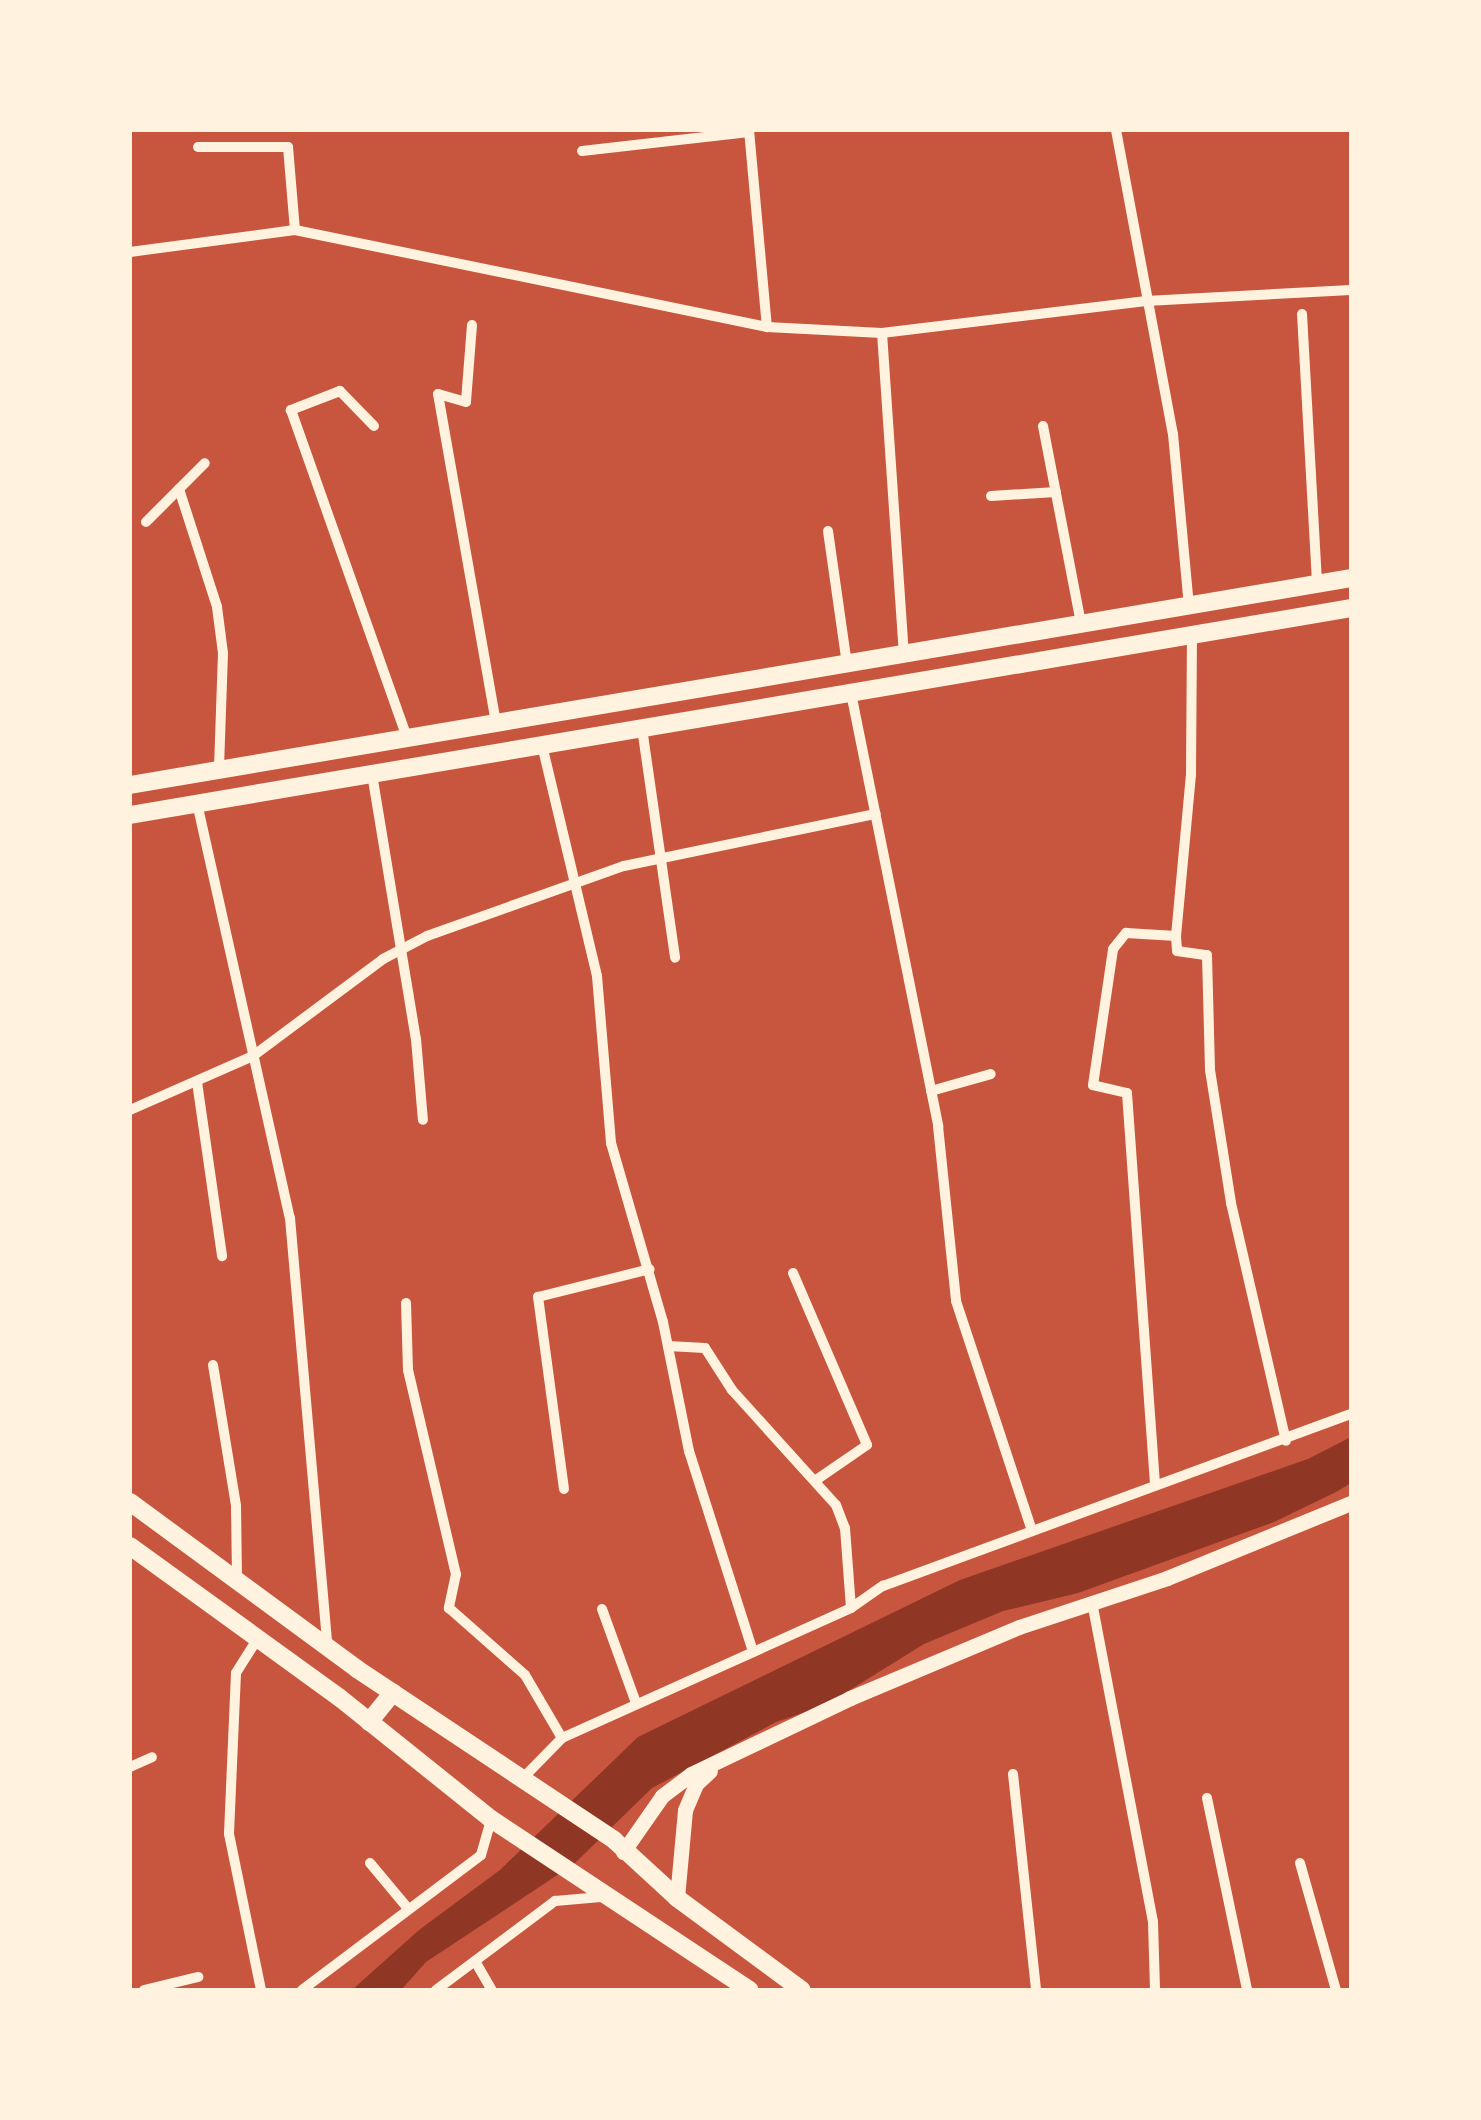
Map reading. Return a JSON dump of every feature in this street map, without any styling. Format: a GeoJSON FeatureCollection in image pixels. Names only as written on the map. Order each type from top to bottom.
{"type":"FeatureCollection","features":[{"type":"Feature","properties":{"kind":"main road"},"geometry":{"type":"LineString","coordinates":[[130,785],[1351,578]]}},
{"type":"Feature","properties":{"kind":"main road"},"geometry":{"type":"LineString","coordinates":[[130,815],[1351,608]]}},
{"type":"Feature","properties":{"kind":"main road"},"geometry":{"type":"LineString","coordinates":[[130,1502],[327,1643],[357,1669],[618,1846],[677,1898],[802,1990]]}},
{"type":"Feature","properties":{"kind":"main road"},"geometry":{"type":"LineString","coordinates":[[618,1846],[662,1796],[720,1761],[884,1684],[1351,1502]]}},
{"type":"Feature","properties":{"kind":"main road"},"geometry":{"type":"LineString","coordinates":[[130,1546],[340,1698],[497,1823],[580,1882],[750,1990]]}},
{"type":"Feature","properties":{"kind":"main road"},"geometry":{"type":"LineString","coordinates":[[340,1698],[357,1669]]}},
{"type":"Feature","properties":{"kind":"main road"},"geometry":{"type":"LineString","coordinates":[[369,1722],[393,1692]]}},
{"type":"Feature","properties":{"kind":"main road"},"geometry":{"type":"LineString","coordinates":[[677,1898],[685,1810],[696,1784],[720,1761]]}},
{"type":"Feature","properties":{"kind":"street"},"geometry":{"type":"LineString","coordinates":[[1116,130],[1173,434],[1189,606]]}},
{"type":"Feature","properties":{"kind":"street"},"geometry":{"type":"LineString","coordinates":[[582,151],[749,131],[767,327]]}},
{"type":"Feature","properties":{"kind":"street"},"geometry":{"type":"LineString","coordinates":[[198,147],[288,147],[295,230]]}},
{"type":"Feature","properties":{"kind":"street"},"geometry":{"type":"LineString","coordinates":[[130,252],[295,230],[767,327],[882,333],[1146,301],[1351,290]]}},
{"type":"Feature","properties":{"kind":"street"},"geometry":{"type":"LineString","coordinates":[[1302,314],[1317,584]]}},
{"type":"Feature","properties":{"kind":"street"},"geometry":{"type":"LineString","coordinates":[[472,325],[466,402],[438,394],[496,723]]}},
{"type":"Feature","properties":{"kind":"street"},"geometry":{"type":"LineString","coordinates":[[882,333],[904,654]]}},
{"type":"Feature","properties":{"kind":"street"},"geometry":{"type":"LineString","coordinates":[[374,426],[340,391],[291,410],[407,738]]}},
{"type":"Feature","properties":{"kind":"street"},"geometry":{"type":"LineString","coordinates":[[1043,426],[1081,624]]}},
{"type":"Feature","properties":{"kind":"street"},"geometry":{"type":"LineString","coordinates":[[146,522],[205,464]]}},
{"type":"Feature","properties":{"kind":"street"},"geometry":{"type":"LineString","coordinates":[[179,490],[217,606],[222,653],[219,770]]}},
{"type":"Feature","properties":{"kind":"street"},"geometry":{"type":"LineString","coordinates":[[992,496],[1056,492]]}},
{"type":"Feature","properties":{"kind":"street"},"geometry":{"type":"LineString","coordinates":[[828,530],[846,664]]}},
{"type":"Feature","properties":{"kind":"street"},"geometry":{"type":"LineString","coordinates":[[1192,634],[1191,775],[1177,951],[1207,954],[1210,1070],[1231,1203],[1286,1441]]}},
{"type":"Feature","properties":{"kind":"street"},"geometry":{"type":"LineString","coordinates":[[852,693],[931,1091],[956,1301],[1032,1531]]}},
{"type":"Feature","properties":{"kind":"street"},"geometry":{"type":"LineString","coordinates":[[642,728],[675,958]]}},
{"type":"Feature","properties":{"kind":"street"},"geometry":{"type":"LineString","coordinates":[[542,745],[597,976],[604,1109],[650,1269],[689,1451],[753,1652]]}},
{"type":"Feature","properties":{"kind":"street"},"geometry":{"type":"LineString","coordinates":[[372,774],[403,948],[423,1120]]}},
{"type":"Feature","properties":{"kind":"street"},"geometry":{"type":"LineString","coordinates":[[197,804],[290,1218],[327,1643]]}},
{"type":"Feature","properties":{"kind":"street"},"geometry":{"type":"LineString","coordinates":[[131,1106],[253,1056],[403,948],[572,883],[661,858],[876,814]]}},
{"type":"Feature","properties":{"kind":"street"},"geometry":{"type":"LineString","coordinates":[[1156,1484],[1128,1093],[1093,1085],[1113,948],[1126,934],[1176,936]]}},
{"type":"Feature","properties":{"kind":"street"},"geometry":{"type":"LineString","coordinates":[[931,1091],[990,1074]]}},
{"type":"Feature","properties":{"kind":"street"},"geometry":{"type":"LineString","coordinates":[[197,1082],[222,1256]]}},
{"type":"Feature","properties":{"kind":"street"},"geometry":{"type":"LineString","coordinates":[[564,1489],[538,1297],[650,1269]]}},
{"type":"Feature","properties":{"kind":"street"},"geometry":{"type":"LineString","coordinates":[[793,1272],[867,1445],[816,1480]]}},
{"type":"Feature","properties":{"kind":"street"},"geometry":{"type":"LineString","coordinates":[[406,1303],[408,1370],[456,1574],[449,1608],[525,1675],[562,1738]]}},
{"type":"Feature","properties":{"kind":"street"},"geometry":{"type":"LineString","coordinates":[[668,1346],[705,1348],[732,1390],[816,1480],[845,1528],[851,1608]]}},
{"type":"Feature","properties":{"kind":"street"},"geometry":{"type":"LineString","coordinates":[[213,1366],[236,1506],[236,1579]]}},
{"type":"Feature","properties":{"kind":"street"},"geometry":{"type":"LineString","coordinates":[[527,1784],[562,1738],[851,1608],[883,1586],[1351,1414]]}},
{"type":"Feature","properties":{"kind":"street"},"geometry":{"type":"LineString","coordinates":[[1092,1602],[1153,1922],[1155,1990]]}},
{"type":"Feature","properties":{"kind":"street"},"geometry":{"type":"LineString","coordinates":[[602,1609],[636,1703]]}},
{"type":"Feature","properties":{"kind":"street"},"geometry":{"type":"LineString","coordinates":[[259,1637],[236,1673],[229,1834],[261,1990]]}},
{"type":"Feature","properties":{"kind":"street"},"geometry":{"type":"LineString","coordinates":[[130,1767],[152,1757]]}},
{"type":"Feature","properties":{"kind":"street"},"geometry":{"type":"LineString","coordinates":[[1013,1774],[1036,1990]]}},
{"type":"Feature","properties":{"kind":"street"},"geometry":{"type":"LineString","coordinates":[[1208,1798],[1247,1990]]}},
{"type":"Feature","properties":{"kind":"street"},"geometry":{"type":"LineString","coordinates":[[302,1990],[406,1906],[448,1884],[481,1855],[497,1823]]}},
{"type":"Feature","properties":{"kind":"street"},"geometry":{"type":"LineString","coordinates":[[370,1863],[406,1906]]}},
{"type":"Feature","properties":{"kind":"street"},"geometry":{"type":"LineString","coordinates":[[1300,1863],[1336,1990]]}},
{"type":"Feature","properties":{"kind":"street"},"geometry":{"type":"LineString","coordinates":[[436,1990],[556,1901],[608,1897]]}},
{"type":"Feature","properties":{"kind":"street"},"geometry":{"type":"LineString","coordinates":[[475,1960],[492,1990]]}},
{"type":"Feature","properties":{"kind":"street"},"geometry":{"type":"LineString","coordinates":[[144,1990],[198,1977]]}},
{"type":"Feature","properties":{"kind":"shaded area"},"geometry":{"type":"Polygon","coordinates":[[[1351,1437],[1351,1483],[1336,1492],[1274,1522],[1078,1593],[1003,1611],[924,1644],[824,1706],[776,1722],[652,1788],[574,1864],[426,1962],[401,1990],[352,1990],[419,1930],[500,1870],[638,1737],[960,1580],[1308,1459],[1351,1437]]]}}]}
